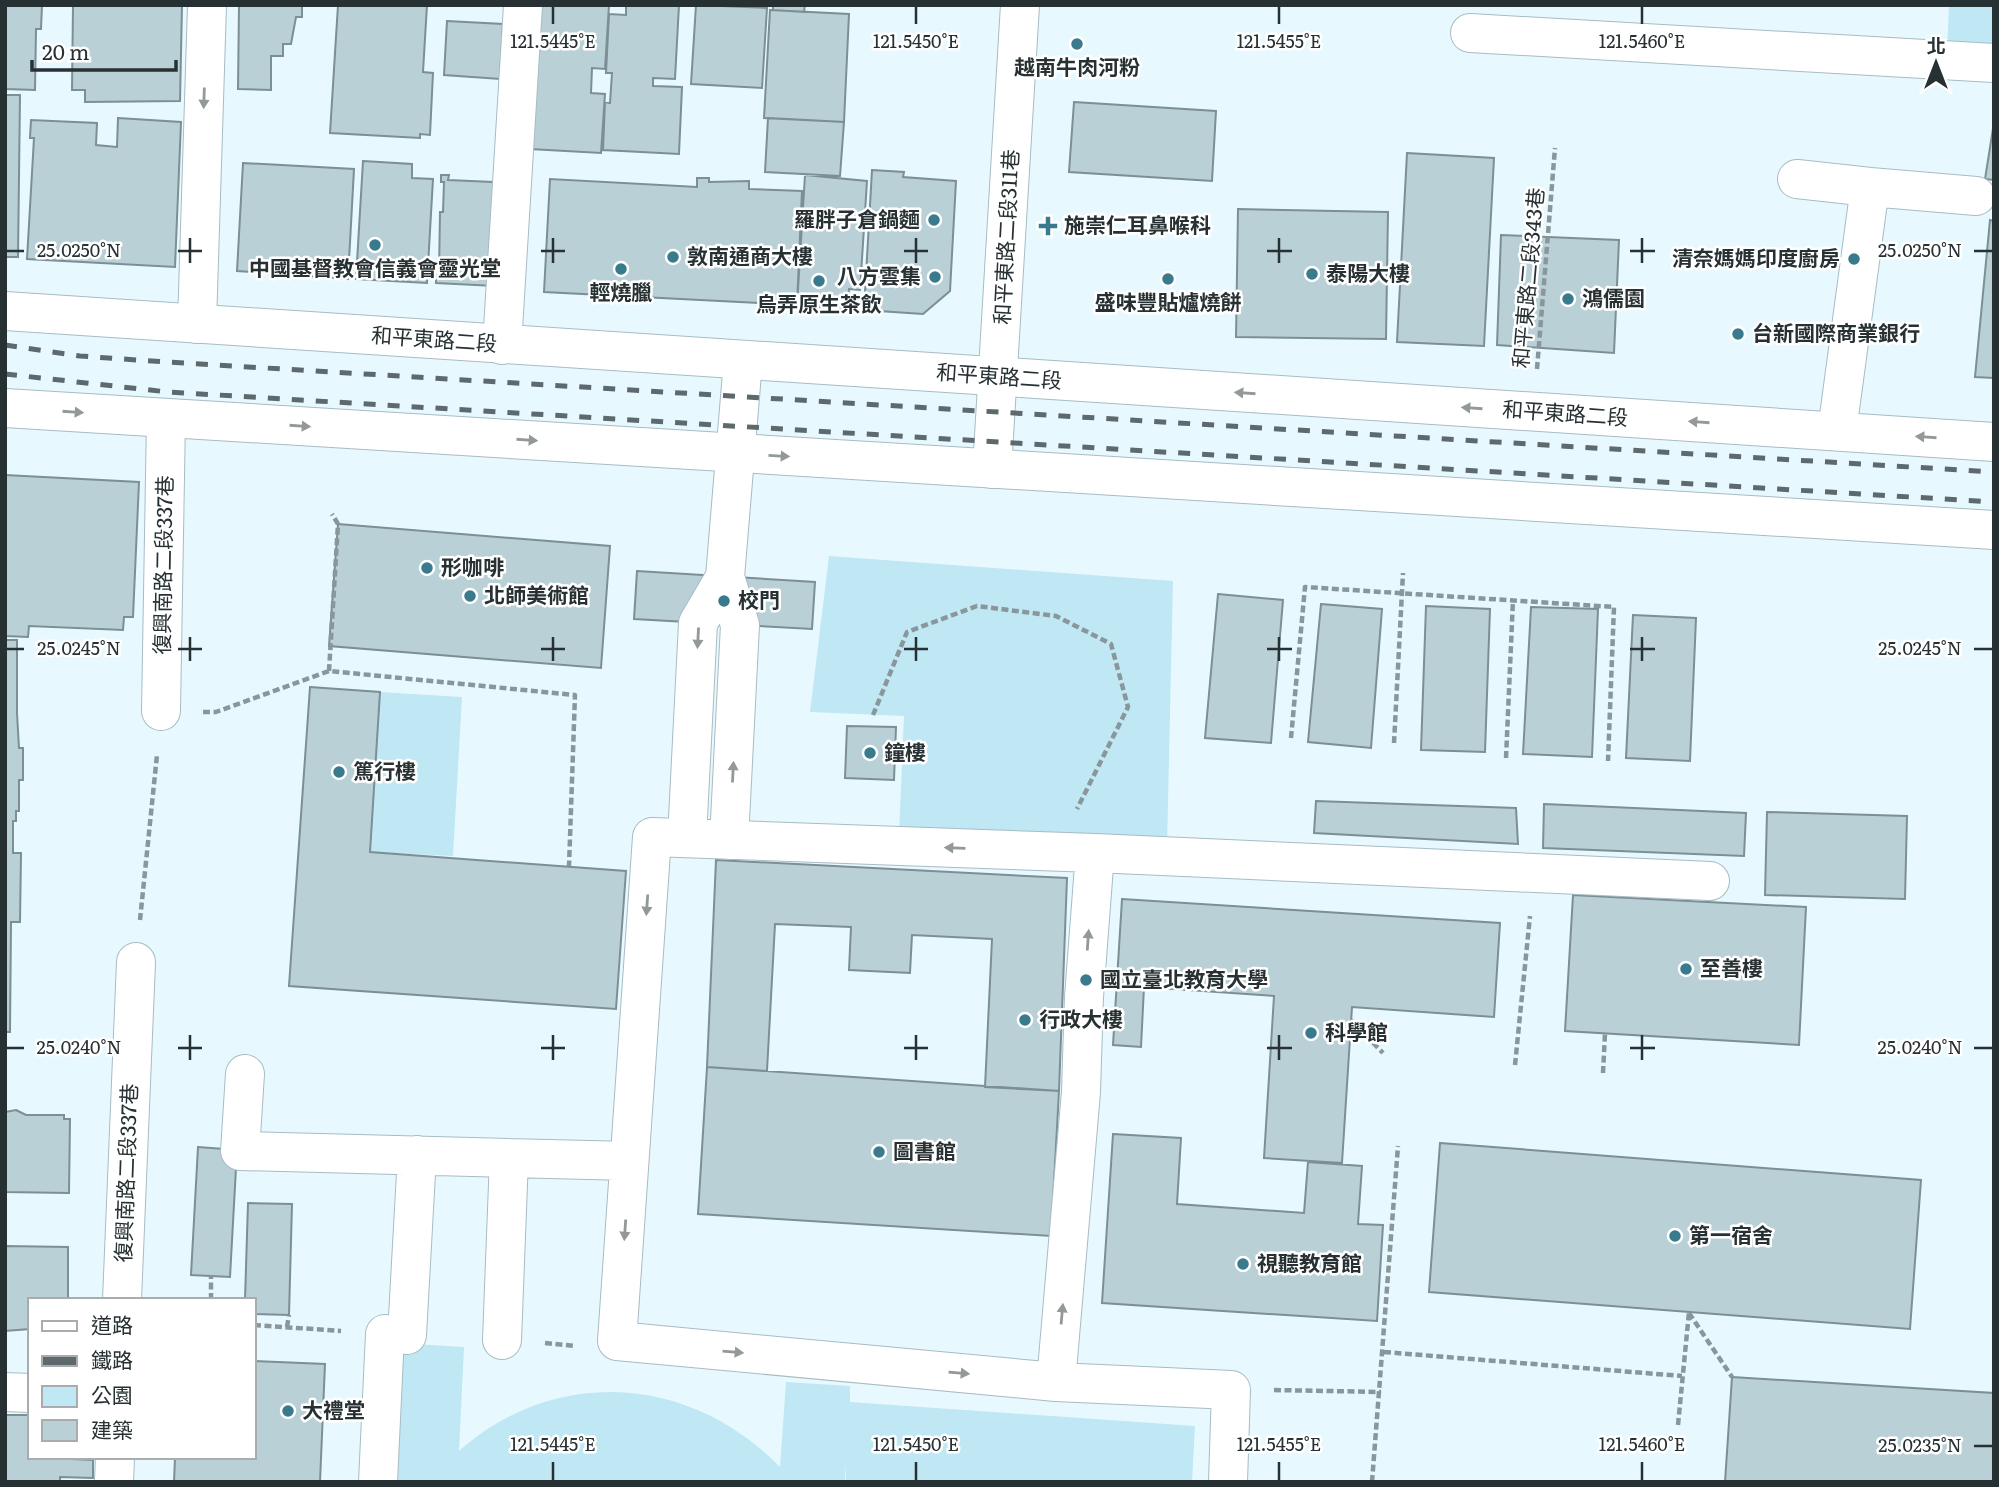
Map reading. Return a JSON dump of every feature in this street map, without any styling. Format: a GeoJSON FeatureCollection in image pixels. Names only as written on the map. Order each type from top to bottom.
{"type":"FeatureCollection","features":[{"type":"Feature","properties":{"kind":"main road"},"geometry":{"type":"LineString","coordinates":[[197,324],[208,5]]}},
{"type":"Feature","properties":{"kind":"main road"},"geometry":{"type":"LineString","coordinates":[[502,345],[523,5]]}},
{"type":"Feature","properties":{"kind":"main road","name":"和平東路二段311巷"},"geometry":{"type":"LineString","coordinates":[[992,469],[1020,5]]}},
{"type":"Feature","properties":{"kind":"main road"},"geometry":{"type":"LineString","coordinates":[[1470,33],[1994,63]]}},
{"type":"Feature","properties":{"kind":"main road"},"geometry":{"type":"LineString","coordinates":[[1797,179],[1976,196]]}},
{"type":"Feature","properties":{"kind":"main road"},"geometry":{"type":"LineString","coordinates":[[1837,431],[1870,187]]}},
{"type":"Feature","properties":{"kind":"main road","name":"和平東路二段"},"geometry":{"type":"LineString","coordinates":[[5,311],[1994,442]]}},
{"type":"Feature","properties":{"kind":"main road"},"geometry":{"type":"LineString","coordinates":[[729,840],[740,625],[724,577],[743,361]]}},
{"type":"Feature","properties":{"kind":"main road"},"geometry":{"type":"LineString","coordinates":[[5,408],[1994,530]]}},
{"type":"Feature","properties":{"kind":"main road","name":"復興南路二段337巷"},"geometry":{"type":"LineString","coordinates":[[161,711],[166,418]]}},
{"type":"Feature","properties":{"kind":"main road"},"geometry":{"type":"LineString","coordinates":[[687,838],[698,623],[724,577]]}},
{"type":"Feature","properties":{"kind":"main road"},"geometry":{"type":"LineString","coordinates":[[1228,1482],[1231,1390],[1056,1382],[617,1341],[652,837],[1095,853],[1710,881]]}},
{"type":"Feature","properties":{"kind":"main road"},"geometry":{"type":"LineString","coordinates":[[1056,1382],[1081,1091],[1084,997],[1095,853]]}},
{"type":"Feature","properties":{"kind":"main road","name":"復興南路二段337巷"},"geometry":{"type":"LineString","coordinates":[[122,1298],[136,962]]}},
{"type":"Feature","properties":{"kind":"main road"},"geometry":{"type":"LineString","coordinates":[[642,990],[661,1056],[650,1196]]}},
{"type":"Feature","properties":{"kind":"main road"},"geometry":{"type":"LineString","coordinates":[[1059,1170],[1069,1025],[1084,997]]}},
{"type":"Feature","properties":{"kind":"main road"},"geometry":{"type":"LineString","coordinates":[[244,1074],[240,1150],[629,1161]]}},
{"type":"Feature","properties":{"kind":"main road"},"geometry":{"type":"LineString","coordinates":[[378,1482],[417,1155]]}},
{"type":"Feature","properties":{"kind":"main road"},"geometry":{"type":"LineString","coordinates":[[502,1340],[509,1158]]}},
{"type":"Feature","properties":{"kind":"main road"},"geometry":{"type":"LineString","coordinates":[[5,1392],[28,1393]]}},
{"type":"Feature","properties":{"kind":"main road"},"geometry":{"type":"LineString","coordinates":[[114,1482],[115,1459]]}},
{"type":"Feature","properties":{"kind":"path","name":"和平東路二段343巷"},"geometry":{"type":"LineString","coordinates":[[1535,412],[1555,148]]}},
{"type":"Feature","properties":{"kind":"path"},"geometry":{"type":"LineString","coordinates":[[329,671],[338,524],[332,514]]}},
{"type":"Feature","properties":{"kind":"path"},"geometry":{"type":"LineString","coordinates":[[1394,743],[1404,573]]}},
{"type":"Feature","properties":{"kind":"path"},"geometry":{"type":"LineString","coordinates":[[1291,738],[1305,587],[1614,607],[1608,761]]}},
{"type":"Feature","properties":{"kind":"path"},"geometry":{"type":"LineString","coordinates":[[1506,758],[1513,600]]}},
{"type":"Feature","properties":{"kind":"path"},"geometry":{"type":"LineString","coordinates":[[873,715],[907,632],[977,606],[1056,616],[1111,644],[1128,707],[1084,799],[1044,852]]}},
{"type":"Feature","properties":{"kind":"path"},"geometry":{"type":"LineString","coordinates":[[136,962],[161,711],[216,712],[329,671],[575,695],[569,866]]}},
{"type":"Feature","properties":{"kind":"path"},"geometry":{"type":"LineString","coordinates":[[1515,1065],[1534,873]]}},
{"type":"Feature","properties":{"kind":"path"},"geometry":{"type":"LineString","coordinates":[[1351,1020],[1383,1053]]}},
{"type":"Feature","properties":{"kind":"path"},"geometry":{"type":"LineString","coordinates":[[1603,1073],[1605,1033]]}},
{"type":"Feature","properties":{"kind":"path"},"geometry":{"type":"LineString","coordinates":[[1372,1482],[1398,1146]]}},
{"type":"Feature","properties":{"kind":"path"},"geometry":{"type":"LineString","coordinates":[[211,1276],[211,1298]]}},
{"type":"Feature","properties":{"kind":"path"},"geometry":{"type":"LineString","coordinates":[[1678,1425],[1689,1312],[1732,1377]]}},
{"type":"Feature","properties":{"kind":"path"},"geometry":{"type":"LineString","coordinates":[[287,1327],[289,1315]]}},
{"type":"Feature","properties":{"kind":"path"},"geometry":{"type":"LineString","coordinates":[[256,1325],[396,1335]]}},
{"type":"Feature","properties":{"kind":"path"},"geometry":{"type":"LineString","coordinates":[[1384,1352],[1682,1376]]}},
{"type":"Feature","properties":{"kind":"path"},"geometry":{"type":"LineString","coordinates":[[1231,1390],[1381,1392]]}},
{"type":"Feature","properties":{"kind":"green space"},"geometry":{"type":"Polygon","coordinates":[[[1949,5],[1994,5],[1994,53],[1947,51],[1949,5]]]}},
{"type":"Feature","properties":{"kind":"green space"},"geometry":{"type":"Polygon","coordinates":[[[829,556],[1173,581],[1167,847],[899,834],[904,716],[810,712],[829,556]]]}},
{"type":"Feature","properties":{"kind":"green space"},"geometry":{"type":"Polygon","coordinates":[[[380,692],[462,697],[453,856],[370,852],[380,692]]]}},
{"type":"Feature","properties":{"kind":"green space"},"geometry":{"type":"Polygon","coordinates":[[[398,1343],[464,1347],[459,1451],[497,1423],[538,1404],[580,1394],[622,1392],[665,1399],[706,1414],[745,1436],[780,1467],[786,1382],[850,1386],[850,1402],[1195,1426],[1192,1482],[846,1482],[846,1464],[845,1482],[391,1482],[398,1343]]]}},
{"type":"Feature","properties":{"kind":"building"},"geometry":{"type":"Polygon","coordinates":[[[5,5],[42,5],[41,29],[36,29],[35,90],[5,89],[5,5]]]}},
{"type":"Feature","properties":{"kind":"building"},"geometry":{"type":"Polygon","coordinates":[[[73,5],[182,5],[180,101],[85,102],[85,90],[72,90],[73,5]]]}},
{"type":"Feature","properties":{"kind":"building"},"geometry":{"type":"Polygon","coordinates":[[[239,5],[302,5],[302,17],[296,17],[291,44],[283,44],[283,56],[271,56],[271,90],[238,89],[239,5]]]}},
{"type":"Feature","properties":{"kind":"building"},"geometry":{"type":"Polygon","coordinates":[[[338,5],[427,5],[423,72],[433,73],[430,135],[420,134],[420,138],[330,133],[338,5]]]}},
{"type":"Feature","properties":{"kind":"building"},"geometry":{"type":"Polygon","coordinates":[[[539,5],[609,5],[605,69],[592,68],[591,93],[605,94],[601,153],[530,149],[539,5]]]}},
{"type":"Feature","properties":{"kind":"building"},"geometry":{"type":"Polygon","coordinates":[[[626,5],[679,5],[675,79],[653,78],[653,86],[682,87],[679,154],[603,150],[605,102],[610,103],[612,73],[606,73],[609,14],[626,15],[626,5]]]}},
{"type":"Feature","properties":{"kind":"building"},"geometry":{"type":"Polygon","coordinates":[[[696,5],[767,8],[762,88],[691,84],[696,5]]]}},
{"type":"Feature","properties":{"kind":"building"},"geometry":{"type":"Polygon","coordinates":[[[773,5],[805,5],[804,12],[773,10],[773,5]]]}},
{"type":"Feature","properties":{"kind":"building"},"geometry":{"type":"Polygon","coordinates":[[[770,10],[849,14],[844,122],[764,118],[770,10]]]}},
{"type":"Feature","properties":{"kind":"building"},"geometry":{"type":"Polygon","coordinates":[[[447,21],[503,24],[500,79],[444,75],[447,21]]]}},
{"type":"Feature","properties":{"kind":"building"},"geometry":{"type":"Polygon","coordinates":[[[5,95],[20,95],[18,257],[5,257],[5,95]]]}},
{"type":"Feature","properties":{"kind":"building"},"geometry":{"type":"Polygon","coordinates":[[[1074,102],[1216,111],[1212,181],[1069,172],[1074,102]]]}},
{"type":"Feature","properties":{"kind":"building"},"geometry":{"type":"Polygon","coordinates":[[[118,118],[181,122],[175,267],[27,259],[34,138],[30,138],[31,120],[97,123],[96,145],[117,147],[118,118]]]}},
{"type":"Feature","properties":{"kind":"building"},"geometry":{"type":"Polygon","coordinates":[[[768,118],[844,122],[840,176],[765,172],[768,118]]]}},
{"type":"Feature","properties":{"kind":"building"},"geometry":{"type":"Polygon","coordinates":[[[1994,122],[1994,180],[1985,179],[1994,122]]]}},
{"type":"Feature","properties":{"kind":"building"},"geometry":{"type":"Polygon","coordinates":[[[1407,153],[1494,158],[1484,346],[1397,342],[1407,153]]]}},
{"type":"Feature","properties":{"kind":"building"},"geometry":{"type":"Polygon","coordinates":[[[363,161],[412,164],[412,178],[433,179],[427,283],[356,279],[363,161]]]}},
{"type":"Feature","properties":{"kind":"building"},"geometry":{"type":"Polygon","coordinates":[[[243,163],[354,169],[348,279],[237,271],[243,163]]]}},
{"type":"Feature","properties":{"kind":"building"},"geometry":{"type":"Polygon","coordinates":[[[872,170],[904,172],[903,177],[956,181],[950,291],[923,314],[864,310],[872,170]]]}},
{"type":"Feature","properties":{"kind":"building"},"geometry":{"type":"Polygon","coordinates":[[[441,175],[449,175],[448,180],[493,182],[495,286],[436,283],[436,275],[439,275],[440,212],[443,212],[444,182],[441,182],[441,175]]]}},
{"type":"Feature","properties":{"kind":"building"},"geometry":{"type":"Polygon","coordinates":[[[805,175],[867,181],[860,290],[849,289],[847,310],[797,306],[805,175]]]}},
{"type":"Feature","properties":{"kind":"building","name":"敦南通商大樓"},"geometry":{"type":"Polygon","coordinates":[[[697,178],[709,178],[709,182],[749,181],[749,189],[802,191],[797,305],[544,292],[550,179],[697,187],[697,178]]]}},
{"type":"Feature","properties":{"kind":"building","name":"泰陽大樓"},"geometry":{"type":"Polygon","coordinates":[[[1238,209],[1388,212],[1386,339],[1236,337],[1238,209]]]}},
{"type":"Feature","properties":{"kind":"building"},"geometry":{"type":"Polygon","coordinates":[[[1990,220],[1994,221],[1994,378],[1975,377],[1990,220]]]}},
{"type":"Feature","properties":{"kind":"building"},"geometry":{"type":"Polygon","coordinates":[[[1501,235],[1619,240],[1614,353],[1497,345],[1501,235]]]}},
{"type":"Feature","properties":{"kind":"building"},"geometry":{"type":"Polygon","coordinates":[[[5,475],[139,482],[133,617],[124,617],[123,630],[29,626],[28,637],[5,636],[5,475]]]}},
{"type":"Feature","properties":{"kind":"building","name":"北師美術館"},"geometry":{"type":"Polygon","coordinates":[[[338,524],[610,546],[601,668],[329,646],[338,524]]]}},
{"type":"Feature","properties":{"kind":"building","name":"校門"},"geometry":{"type":"Polygon","coordinates":[[[637,571],[815,582],[812,629],[634,619],[637,571]]]}},
{"type":"Feature","properties":{"kind":"building"},"geometry":{"type":"Polygon","coordinates":[[[1218,594],[1283,600],[1271,743],[1205,738],[1218,594]]]}},
{"type":"Feature","properties":{"kind":"building"},"geometry":{"type":"Polygon","coordinates":[[[1321,604],[1382,609],[1371,748],[1308,742],[1321,604]]]}},
{"type":"Feature","properties":{"kind":"building"},"geometry":{"type":"Polygon","coordinates":[[[1426,606],[1490,609],[1485,752],[1421,750],[1426,606]]]}},
{"type":"Feature","properties":{"kind":"building"},"geometry":{"type":"Polygon","coordinates":[[[1531,607],[1598,609],[1592,757],[1523,754],[1531,607]]]}},
{"type":"Feature","properties":{"kind":"building"},"geometry":{"type":"Polygon","coordinates":[[[1633,615],[1696,618],[1690,761],[1626,758],[1633,615]]]}},
{"type":"Feature","properties":{"kind":"building"},"geometry":{"type":"Polygon","coordinates":[[[5,640],[17,640],[17,713],[19,748],[23,748],[19,811],[16,811],[16,821],[13,821],[13,853],[21,853],[20,922],[11,922],[10,1032],[5,1032],[5,640]]]}},
{"type":"Feature","properties":{"kind":"building","name":"篤行樓"},"geometry":{"type":"Polygon","coordinates":[[[310,687],[380,692],[370,852],[626,871],[616,1009],[289,986],[310,687]]]}},
{"type":"Feature","properties":{"kind":"building","name":"鐘樓"},"geometry":{"type":"Polygon","coordinates":[[[847,726],[896,727],[894,780],[845,778],[847,726]]]}},
{"type":"Feature","properties":{"kind":"building"},"geometry":{"type":"Polygon","coordinates":[[[1316,801],[1516,808],[1518,844],[1314,833],[1316,801]]]}},
{"type":"Feature","properties":{"kind":"building"},"geometry":{"type":"Polygon","coordinates":[[[1544,804],[1746,813],[1744,856],[1543,848],[1544,804]]]}},
{"type":"Feature","properties":{"kind":"building"},"geometry":{"type":"Polygon","coordinates":[[[1767,812],[1907,816],[1905,899],[1765,895],[1767,812]]]}},
{"type":"Feature","properties":{"kind":"building","name":"行政大樓"},"geometry":{"type":"Polygon","coordinates":[[[716,860],[1067,878],[1059,1091],[985,1087],[992,939],[912,935],[910,973],[849,970],[851,927],[775,924],[767,1071],[707,1067],[716,860]]]}},
{"type":"Feature","properties":{"kind":"building","name":"至善樓"},"geometry":{"type":"Polygon","coordinates":[[[1573,895],[1806,907],[1799,1045],[1565,1031],[1573,895]]]}},
{"type":"Feature","properties":{"kind":"building","name":"科學館"},"geometry":{"type":"Polygon","coordinates":[[[1122,899],[1500,923],[1494,1017],[1352,1007],[1342,1163],[1264,1158],[1274,996],[1144,987],[1141,1047],[1113,1045],[1122,899]]]}},
{"type":"Feature","properties":{"kind":"building","name":"圖書館"},"geometry":{"type":"Polygon","coordinates":[[[707,1067],[1059,1091],[1051,1236],[698,1214],[707,1067]]]}},
{"type":"Feature","properties":{"kind":"building"},"geometry":{"type":"Polygon","coordinates":[[[16,1110],[26,1115],[64,1115],[64,1119],[70,1119],[69,1193],[5,1192],[5,1112],[16,1110]]]}},
{"type":"Feature","properties":{"kind":"building","name":"視聽教育館"},"geometry":{"type":"Polygon","coordinates":[[[1113,1134],[1181,1138],[1177,1204],[1304,1213],[1308,1162],[1362,1166],[1358,1224],[1383,1225],[1377,1321],[1102,1303],[1113,1134]]]}},
{"type":"Feature","properties":{"kind":"building","name":"第一宿舍"},"geometry":{"type":"Polygon","coordinates":[[[1440,1143],[1921,1180],[1910,1329],[1429,1292],[1440,1143]]]}},
{"type":"Feature","properties":{"kind":"building"},"geometry":{"type":"Polygon","coordinates":[[[198,1147],[237,1150],[230,1277],[191,1275],[198,1147]]]}},
{"type":"Feature","properties":{"kind":"building"},"geometry":{"type":"Polygon","coordinates":[[[248,1203],[292,1204],[289,1315],[256,1314],[256,1298],[245,1298],[248,1203]]]}},
{"type":"Feature","properties":{"kind":"building"},"geometry":{"type":"Polygon","coordinates":[[[5,1246],[68,1247],[68,1298],[28,1298],[28,1329],[5,1331],[5,1246]]]}},
{"type":"Feature","properties":{"kind":"building","name":"大禮堂"},"geometry":{"type":"Polygon","coordinates":[[[256,1361],[325,1364],[320,1482],[174,1482],[175,1459],[256,1459],[256,1361]]]}},
{"type":"Feature","properties":{"kind":"building"},"geometry":{"type":"Polygon","coordinates":[[[1732,1377],[1994,1393],[1994,1482],[1725,1482],[1732,1377]]]}},
{"type":"Feature","properties":{"kind":"building"},"geometry":{"type":"Polygon","coordinates":[[[6,1415],[28,1415],[28,1459],[93,1460],[93,1478],[60,1477],[60,1481],[66,1482],[5,1482],[6,1415]]]}},
{"type":"Feature","properties":{"kind":"railway"},"geometry":{"type":"LineString","coordinates":[[5,345],[80,356],[166,362],[1994,472]]}},
{"type":"Feature","properties":{"kind":"railway"},"geometry":{"type":"LineString","coordinates":[[5,374],[168,392],[1994,502]]}},
{"type":"Feature","properties":{"kind":"place","name":"越南牛肉河粉"},"geometry":{"type":"Point","coordinates":[1077,44]}},
{"type":"Feature","properties":{"kind":"place","name":"羅胖子倉鍋麵"},"geometry":{"type":"Point","coordinates":[934,220]}},
{"type":"Feature","properties":{"kind":"place","name":"施崇仁耳鼻喉科"},"geometry":{"type":"Point","coordinates":[1048,226]}},
{"type":"Feature","properties":{"kind":"place","name":"中國基督教會信義會靈光堂"},"geometry":{"type":"Point","coordinates":[375,245]}},
{"type":"Feature","properties":{"kind":"place","name":"敦南通商大樓"},"geometry":{"type":"Point","coordinates":[673,257]}},
{"type":"Feature","properties":{"kind":"place","name":"清奈媽媽印度廚房"},"geometry":{"type":"Point","coordinates":[1854,259]}},
{"type":"Feature","properties":{"kind":"place","name":"輕燒臘"},"geometry":{"type":"Point","coordinates":[621,269]}},
{"type":"Feature","properties":{"kind":"place","name":"泰陽大樓"},"geometry":{"type":"Point","coordinates":[1312,274]}},
{"type":"Feature","properties":{"kind":"place","name":"八方雲集"},"geometry":{"type":"Point","coordinates":[935,277]}},
{"type":"Feature","properties":{"kind":"place","name":"盛味豐貼爐燒餅"},"geometry":{"type":"Point","coordinates":[1168,279]}},
{"type":"Feature","properties":{"kind":"place","name":"烏弄原生茶飲"},"geometry":{"type":"Point","coordinates":[819,281]}},
{"type":"Feature","properties":{"kind":"place","name":"鴻儒園"},"geometry":{"type":"Point","coordinates":[1568,299]}},
{"type":"Feature","properties":{"kind":"place","name":"台新國際商業銀行"},"geometry":{"type":"Point","coordinates":[1738,334]}},
{"type":"Feature","properties":{"kind":"place","name":"形咖啡"},"geometry":{"type":"Point","coordinates":[427,568]}},
{"type":"Feature","properties":{"kind":"place","name":"北師美術館"},"geometry":{"type":"Point","coordinates":[470,596]}},
{"type":"Feature","properties":{"kind":"place","name":"校門"},"geometry":{"type":"Point","coordinates":[724,601]}},
{"type":"Feature","properties":{"kind":"place","name":"鐘樓"},"geometry":{"type":"Point","coordinates":[870,753]}},
{"type":"Feature","properties":{"kind":"place","name":"篤行樓"},"geometry":{"type":"Point","coordinates":[339,772]}},
{"type":"Feature","properties":{"kind":"place","name":"至善樓"},"geometry":{"type":"Point","coordinates":[1686,969]}},
{"type":"Feature","properties":{"kind":"place","name":"國立臺北教育大學"},"geometry":{"type":"Point","coordinates":[1086,980]}},
{"type":"Feature","properties":{"kind":"place","name":"行政大樓"},"geometry":{"type":"Point","coordinates":[1025,1020]}},
{"type":"Feature","properties":{"kind":"place","name":"科學館"},"geometry":{"type":"Point","coordinates":[1311,1033]}},
{"type":"Feature","properties":{"kind":"place","name":"圖書館"},"geometry":{"type":"Point","coordinates":[879,1152]}},
{"type":"Feature","properties":{"kind":"place","name":"第一宿舍"},"geometry":{"type":"Point","coordinates":[1675,1236]}},
{"type":"Feature","properties":{"kind":"place","name":"視聽教育館"},"geometry":{"type":"Point","coordinates":[1243,1264]}},
{"type":"Feature","properties":{"kind":"place","name":"大禮堂"},"geometry":{"type":"Point","coordinates":[288,1411]}}]}
